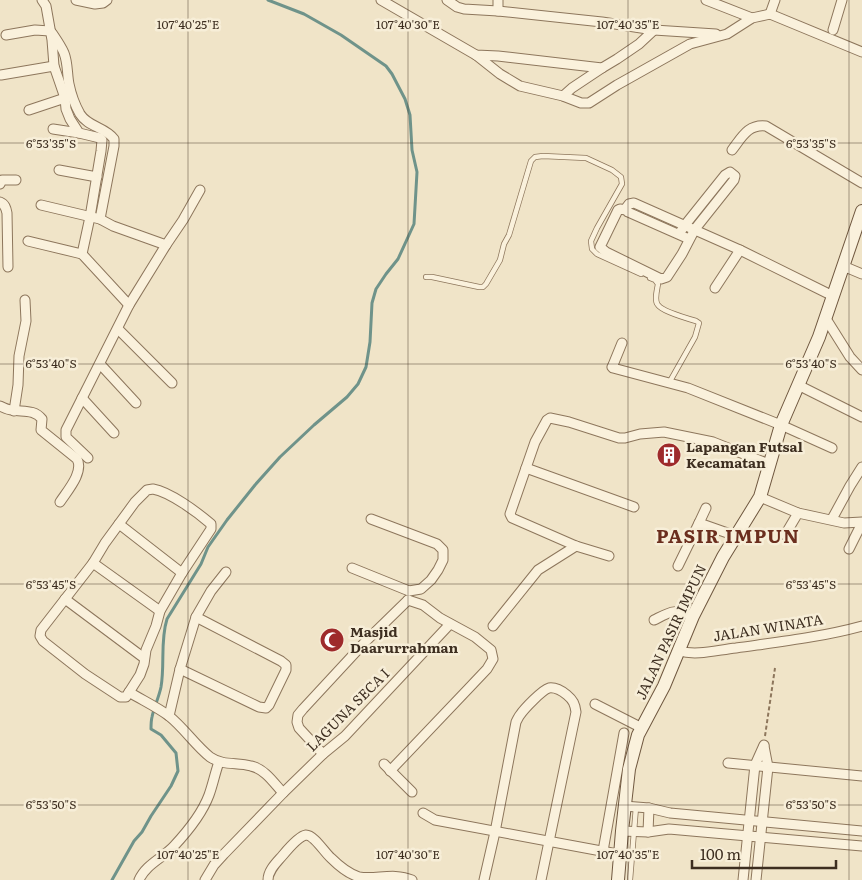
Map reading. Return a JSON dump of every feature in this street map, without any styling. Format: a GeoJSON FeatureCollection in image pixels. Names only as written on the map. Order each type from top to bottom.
{"type":"FeatureCollection","features":[{"type":"Feature","properties":{"kind":"street"},"geometry":{"type":"LineString","coordinates":[[42,0],[46,6],[54,66],[65,98],[66,109],[79,133]]}},
{"type":"Feature","properties":{"kind":"street"},"geometry":{"type":"LineString","coordinates":[[76,0],[95,4],[103,3],[107,0]]}},
{"type":"Feature","properties":{"kind":"street"},"geometry":{"type":"LineString","coordinates":[[381,0],[476,55],[500,74],[520,86],[563,96],[581,103],[590,103],[617,85],[690,44],[727,34],[752,18],[770,14],[862,52]]}},
{"type":"Feature","properties":{"kind":"street"},"geometry":{"type":"LineString","coordinates":[[447,0],[461,9],[602,22],[654,30],[727,34]]}},
{"type":"Feature","properties":{"kind":"street"},"geometry":{"type":"LineString","coordinates":[[498,0],[498,11]]}},
{"type":"Feature","properties":{"kind":"street"},"geometry":{"type":"LineString","coordinates":[[770,14],[775,0]]}},
{"type":"Feature","properties":{"kind":"street"},"geometry":{"type":"LineString","coordinates":[[833,30],[842,0]]}},
{"type":"Feature","properties":{"kind":"street"},"geometry":{"type":"LineString","coordinates":[[710,1],[752,18]]}},
{"type":"Feature","properties":{"kind":"street"},"geometry":{"type":"LineString","coordinates":[[6,35],[35,30],[50,31]]}},
{"type":"Feature","properties":{"kind":"street"},"geometry":{"type":"LineString","coordinates":[[563,96],[572,88],[639,44],[654,30]]}},
{"type":"Feature","properties":{"kind":"street"},"geometry":{"type":"LineString","coordinates":[[50,31],[65,54],[70,84],[80,114],[86,121],[107,131],[114,139],[100,219]]}},
{"type":"Feature","properties":{"kind":"street"},"geometry":{"type":"LineString","coordinates":[[476,55],[602,68]]}},
{"type":"Feature","properties":{"kind":"street"},"geometry":{"type":"LineString","coordinates":[[1,75],[54,66]]}},
{"type":"Feature","properties":{"kind":"street"},"geometry":{"type":"LineString","coordinates":[[28,110],[65,98]]}},
{"type":"Feature","properties":{"kind":"street"},"geometry":{"type":"LineString","coordinates":[[732,150],[749,129],[759,125],[766,126],[862,182]]}},
{"type":"Feature","properties":{"kind":"street"},"geometry":{"type":"LineString","coordinates":[[53,129],[79,133],[102,140],[82,254]]}},
{"type":"Feature","properties":{"kind":"street"},"geometry":{"type":"LineString","coordinates":[[59,170],[97,177]]}},
{"type":"Feature","properties":{"kind":"street"},"geometry":{"type":"LineString","coordinates":[[679,234],[725,175],[730,172],[733,174],[735,176],[734,180],[694,229],[689,239],[667,277],[661,279],[606,252],[600,247],[620,209],[689,239]]}},
{"type":"Feature","properties":{"kind":"street"},"geometry":{"type":"LineString","coordinates":[[0,184],[2,180],[16,180]]}},
{"type":"Feature","properties":{"kind":"street"},"geometry":{"type":"LineString","coordinates":[[88,458],[66,437],[66,434],[129,305],[200,190]]}},
{"type":"Feature","properties":{"kind":"street"},"geometry":{"type":"LineString","coordinates":[[0,202],[6,208],[7,213],[8,267]]}},
{"type":"Feature","properties":{"kind":"street"},"geometry":{"type":"LineString","coordinates":[[626,210],[629,204],[634,203],[740,250],[833,296]]}},
{"type":"Feature","properties":{"kind":"street"},"geometry":{"type":"LineString","coordinates":[[41,205],[100,219],[113,226],[166,245]]}},
{"type":"Feature","properties":{"kind":"street","name":"JALAN PASIR IMPUN"},"geometry":{"type":"LineString","coordinates":[[618,880],[628,831],[630,807],[629,769],[638,735],[664,686],[693,616],[723,557],[760,497],[782,425],[819,337],[862,211]]}},
{"type":"Feature","properties":{"kind":"street"},"geometry":{"type":"LineString","coordinates":[[28,242],[82,254],[129,305]]}},
{"type":"Feature","properties":{"kind":"street"},"geometry":{"type":"LineString","coordinates":[[715,288],[740,250]]}},
{"type":"Feature","properties":{"kind":"street"},"geometry":{"type":"LineString","coordinates":[[843,266],[862,274]]}},
{"type":"Feature","properties":{"kind":"street"},"geometry":{"type":"LineString","coordinates":[[14,411],[18,385],[19,356],[26,322],[25,300]]}},
{"type":"Feature","properties":{"kind":"street"},"geometry":{"type":"LineString","coordinates":[[824,320],[828,322],[850,357],[862,370]]}},
{"type":"Feature","properties":{"kind":"street"},"geometry":{"type":"LineString","coordinates":[[118,329],[172,383]]}},
{"type":"Feature","properties":{"kind":"street"},"geometry":{"type":"LineString","coordinates":[[622,343],[613,368],[688,388],[782,425],[832,448]]}},
{"type":"Feature","properties":{"kind":"street"},"geometry":{"type":"LineString","coordinates":[[100,364],[136,403]]}},
{"type":"Feature","properties":{"kind":"street"},"geometry":{"type":"LineString","coordinates":[[798,385],[862,417]]}},
{"type":"Feature","properties":{"kind":"street"},"geometry":{"type":"LineString","coordinates":[[82,398],[114,433]]}},
{"type":"Feature","properties":{"kind":"street"},"geometry":{"type":"LineString","coordinates":[[0,406],[14,411],[28,410],[39,415],[42,419],[41,430],[77,459],[80,464],[78,472],[60,502]]}},
{"type":"Feature","properties":{"kind":"street"},"geometry":{"type":"LineString","coordinates":[[609,556],[576,546],[512,518],[510,514],[535,442],[550,418],[619,438],[664,432],[713,442],[769,464]]}},
{"type":"Feature","properties":{"kind":"street"},"geometry":{"type":"LineString","coordinates":[[832,520],[862,466]]}},
{"type":"Feature","properties":{"kind":"street"},"geometry":{"type":"LineString","coordinates":[[526,468],[634,507]]}},
{"type":"Feature","properties":{"kind":"street"},"geometry":{"type":"LineString","coordinates":[[153,489],[161,490],[198,513],[211,524],[211,529],[160,611],[146,650],[140,675],[126,696],[120,697],[85,674],[43,641],[40,636],[41,630],[120,524],[135,502],[147,490],[153,489]]}},
{"type":"Feature","properties":{"kind":"street"},"geometry":{"type":"LineString","coordinates":[[760,497],[798,512],[844,522],[862,522],[849,549]]}},
{"type":"Feature","properties":{"kind":"street"},"geometry":{"type":"LineString","coordinates":[[678,566],[706,508]]}},
{"type":"Feature","properties":{"kind":"street"},"geometry":{"type":"LineString","coordinates":[[786,535],[798,512]]}},
{"type":"Feature","properties":{"kind":"street"},"geometry":{"type":"LineString","coordinates":[[323,754],[299,728],[297,722],[298,715],[409,596],[431,580],[442,560],[443,550],[438,544],[371,519]]}},
{"type":"Feature","properties":{"kind":"street"},"geometry":{"type":"LineString","coordinates":[[699,523],[736,536]]}},
{"type":"Feature","properties":{"kind":"street"},"geometry":{"type":"LineString","coordinates":[[120,524],[182,573]]}},
{"type":"Feature","properties":{"kind":"street"},"geometry":{"type":"LineString","coordinates":[[494,626],[538,570],[576,546]]}},
{"type":"Feature","properties":{"kind":"street"},"geometry":{"type":"LineString","coordinates":[[93,562],[160,611]]}},
{"type":"Feature","properties":{"kind":"street"},"geometry":{"type":"LineString","coordinates":[[352,568],[409,596],[440,618],[475,637],[491,650],[491,663],[469,688],[387,767],[412,792]]}},
{"type":"Feature","properties":{"kind":"street"},"geometry":{"type":"LineString","coordinates":[[169,716],[180,669],[196,618],[211,591],[226,572]]}},
{"type":"Feature","properties":{"kind":"street"},"geometry":{"type":"LineString","coordinates":[[65,599],[144,658]]}},
{"type":"Feature","properties":{"kind":"street"},"geometry":{"type":"LineString","coordinates":[[654,620],[671,611],[693,616]]}},
{"type":"Feature","properties":{"kind":"street"},"geometry":{"type":"LineString","coordinates":[[180,669],[259,707],[266,708],[286,670],[286,665],[281,661],[196,618]]}},
{"type":"Feature","properties":{"kind":"street","name":"LAGUNA SECA I"},"geometry":{"type":"LineString","coordinates":[[205,880],[214,865],[224,854],[283,793],[323,754],[345,736],[450,624]]}},
{"type":"Feature","properties":{"kind":"street","name":"JALAN WINATA"},"geometry":{"type":"LineString","coordinates":[[679,651],[701,653],[778,642],[862,626]]}},
{"type":"Feature","properties":{"kind":"street"},"geometry":{"type":"LineString","coordinates":[[484,880],[516,722],[524,710],[545,690],[555,688],[561,690],[572,699],[576,712],[541,880]]}},
{"type":"Feature","properties":{"kind":"street"},"geometry":{"type":"LineString","coordinates":[[129,692],[169,716],[210,756],[219,762],[253,766],[267,775],[283,793]]}},
{"type":"Feature","properties":{"kind":"street"},"geometry":{"type":"LineString","coordinates":[[595,704],[642,728]]}},
{"type":"Feature","properties":{"kind":"street"},"geometry":{"type":"LineString","coordinates":[[423,813],[435,820],[608,852],[624,733]]}},
{"type":"Feature","properties":{"kind":"street"},"geometry":{"type":"LineString","coordinates":[[743,880],[755,765],[764,745]]}},
{"type":"Feature","properties":{"kind":"street"},"geometry":{"type":"LineString","coordinates":[[756,880],[768,767],[764,745]]}},
{"type":"Feature","properties":{"kind":"street"},"geometry":{"type":"LineString","coordinates":[[139,880],[154,861],[173,848],[189,830],[208,797],[219,762]]}},
{"type":"Feature","properties":{"kind":"street"},"geometry":{"type":"LineString","coordinates":[[728,763],[862,776]]}},
{"type":"Feature","properties":{"kind":"street"},"geometry":{"type":"LineString","coordinates":[[630,807],[649,808],[670,813],[862,831]]}},
{"type":"Feature","properties":{"kind":"street"},"geometry":{"type":"LineString","coordinates":[[648,832],[649,808]]}},
{"type":"Feature","properties":{"kind":"street"},"geometry":{"type":"LineString","coordinates":[[669,829],[670,813]]}},
{"type":"Feature","properties":{"kind":"street"},"geometry":{"type":"LineString","coordinates":[[817,842],[818,827]]}},
{"type":"Feature","properties":{"kind":"street"},"geometry":{"type":"LineString","coordinates":[[628,831],[648,832],[669,829],[862,846]]}},
{"type":"Feature","properties":{"kind":"street"},"geometry":{"type":"LineString","coordinates":[[268,880],[268,873],[289,847],[306,835],[312,837],[330,858],[353,875],[367,879],[393,876],[412,880]]}},
{"type":"Feature","properties":{"kind":"lane"},"geometry":{"type":"LineString","coordinates":[[426,277],[479,287],[486,284],[500,260],[531,161],[535,157],[543,156],[586,158],[612,170],[621,178],[622,184],[597,228],[591,242],[592,249],[597,254],[654,280],[658,284],[657,305],[663,310],[699,323],[694,337],[669,383]]}},
{"type":"Feature","properties":{"kind":"lane"},"geometry":{"type":"LineString","coordinates":[[628,831],[630,880]]}},
{"type":"Feature","properties":{"kind":"path"},"geometry":{"type":"LineString","coordinates":[[764,745],[776,668]]}},
{"type":"Feature","properties":{"kind":"waterway"},"geometry":{"type":"LineString","coordinates":[[112,880],[134,841],[142,832],[171,786],[178,771],[176,753],[161,735],[151,729],[151,720],[161,687],[167,619],[201,564],[208,547],[255,485],[280,457],[347,397],[358,384],[366,367],[370,342],[372,303],[376,289],[398,259],[414,224],[417,172],[412,150],[410,115],[405,99],[392,74],[386,66],[341,35],[304,14],[268,0]]}},
{"type":"Feature","properties":{"kind":"place","name":"Lapangan Futsal Kecamatan"},"geometry":{"type":"Point","coordinates":[669,455]}},
{"type":"Feature","properties":{"kind":"place","name":"Masjid Daarurrahman"},"geometry":{"type":"Point","coordinates":[332,640]}},
{"type":"Feature","properties":{"kind":"district","name":"PASIR IMPUN"},"geometry":{"type":"Point","coordinates":[728,536]}}]}
